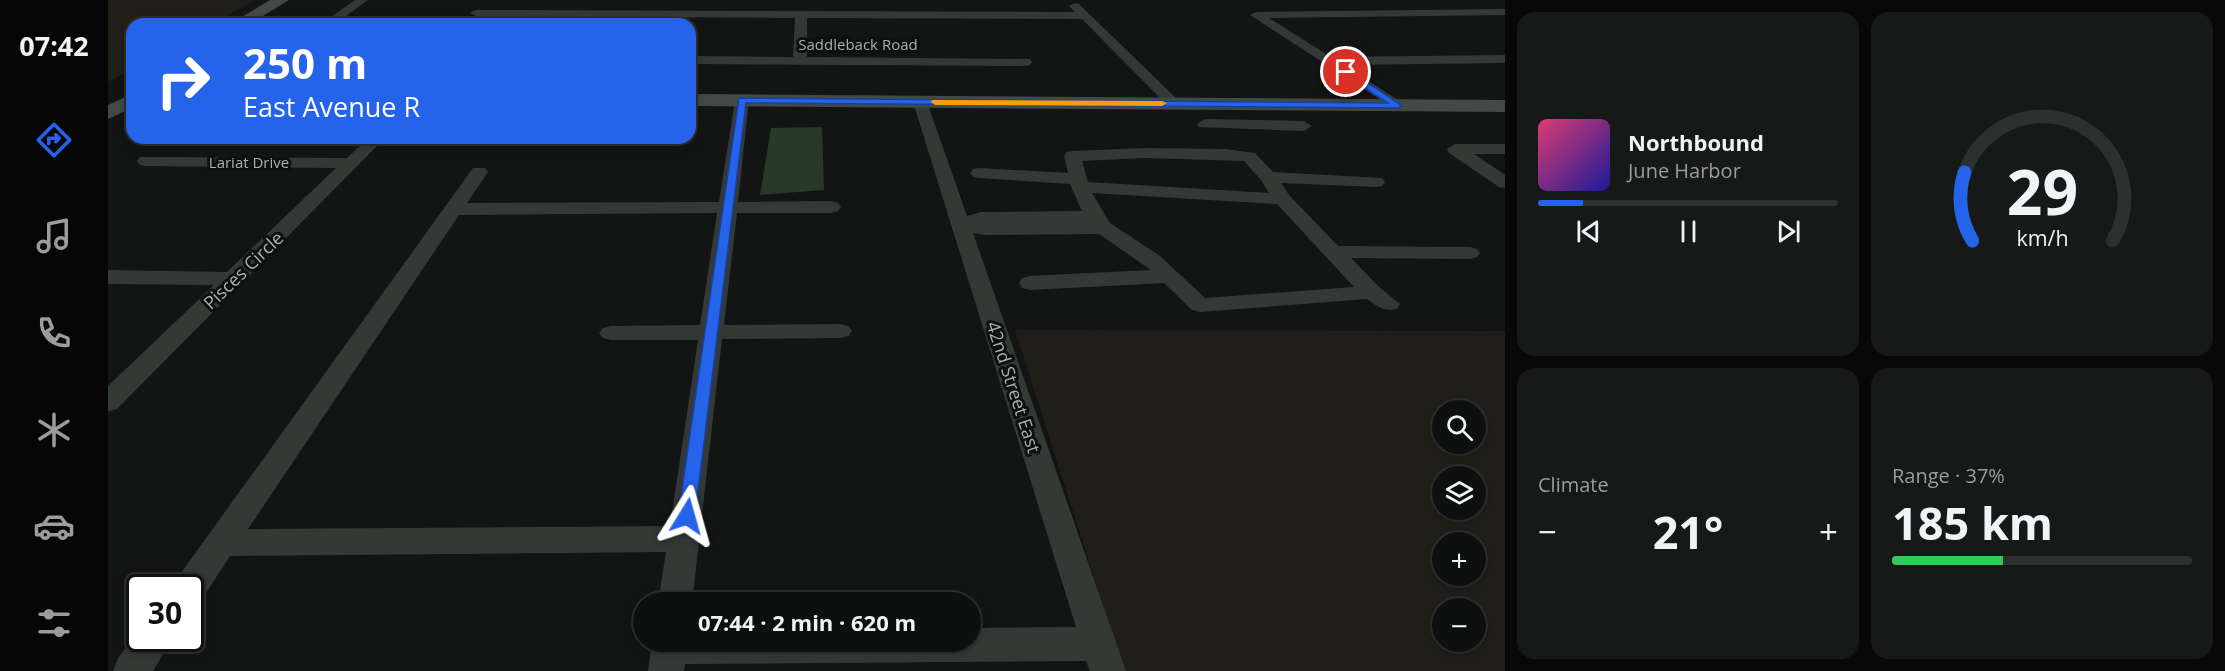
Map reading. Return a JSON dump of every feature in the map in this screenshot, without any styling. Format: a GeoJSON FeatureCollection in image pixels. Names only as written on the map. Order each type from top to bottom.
{"type":"FeatureCollection","features":[{"type":"Feature","properties":{"kind":"main road"},"geometry":{"type":"LineString","coordinates":[[248,18],[280,0]]}},
{"type":"Feature","properties":{"kind":"main road"},"geometry":{"type":"LineString","coordinates":[[108,98],[126,88]]}},
{"type":"Feature","properties":{"kind":"main road"},"geometry":{"type":"LineString","coordinates":[[108,98],[126,99]]}},
{"type":"Feature","properties":{"kind":"main road"},"geometry":{"type":"LineString","coordinates":[[696,100],[1505,106]]}},
{"type":"Feature","properties":{"kind":"main road"},"geometry":{"type":"LineString","coordinates":[[108,113],[126,102]]}},
{"type":"Feature","properties":{"kind":"street"},"geometry":{"type":"LineString","coordinates":[[336,18],[362,0]]}},
{"type":"Feature","properties":{"kind":"street"},"geometry":{"type":"LineString","coordinates":[[489,0],[476,13],[1085,16]]}},
{"type":"Feature","properties":{"kind":"street"},"geometry":{"type":"LineString","coordinates":[[938,0],[947,16]]}},
{"type":"Feature","properties":{"kind":"street"},"geometry":{"type":"LineString","coordinates":[[1068,0],[1173,103]]}},
{"type":"Feature","properties":{"kind":"street"},"geometry":{"type":"LineString","coordinates":[[1402,0],[1432,13]]}},
{"type":"Feature","properties":{"kind":"street"},"geometry":{"type":"LineString","coordinates":[[1482,0],[1505,11]]}},
{"type":"Feature","properties":{"kind":"street"},"geometry":{"type":"LineString","coordinates":[[1398,106],[1256,15],[1505,11]]}},
{"type":"Feature","properties":{"kind":"street"},"geometry":{"type":"LineString","coordinates":[[800,60],[801,15]]}},
{"type":"Feature","properties":{"kind":"street"},"geometry":{"type":"LineString","coordinates":[[1329,61],[1505,59]]}},
{"type":"Feature","properties":{"kind":"street","name":"Saddleback Road"},"geometry":{"type":"LineString","coordinates":[[696,60],[1025,62]]}},
{"type":"Feature","properties":{"kind":"street"},"geometry":{"type":"LineString","coordinates":[[676,592],[742,100]]}},
{"type":"Feature","properties":{"kind":"street","name":"42nd Street East"},"geometry":{"type":"LineString","coordinates":[[920,102],[1103,657]]}},
{"type":"Feature","properties":{"kind":"street"},"geometry":{"type":"LineString","coordinates":[[1225,154],[1205,124],[1304,126]]}},
{"type":"Feature","properties":{"kind":"street","name":"Pisces Circle"},"geometry":{"type":"LineString","coordinates":[[108,402],[371,144]]}},
{"type":"Feature","properties":{"kind":"street"},"geometry":{"type":"LineString","coordinates":[[1505,149],[1455,149],[1505,183]]}},
{"type":"Feature","properties":{"kind":"street"},"geometry":{"type":"LineString","coordinates":[[1371,292],[1200,305],[1146,256],[1100,222],[1078,183],[1073,156],[1145,153],[1225,154],[1249,157],[1268,177],[1282,199],[1371,292],[1389,304]]}},
{"type":"Feature","properties":{"kind":"street","name":"Lariat Drive"},"geometry":{"type":"LineString","coordinates":[[146,161],[352,163]]}},
{"type":"Feature","properties":{"kind":"street"},"geometry":{"type":"LineString","coordinates":[[200,574],[479,172]]}},
{"type":"Feature","properties":{"kind":"street"},"geometry":{"type":"LineString","coordinates":[[979,173],[1282,199]]}},
{"type":"Feature","properties":{"kind":"street"},"geometry":{"type":"LineString","coordinates":[[1268,177],[1376,182]]}},
{"type":"Feature","properties":{"kind":"street"},"geometry":{"type":"LineString","coordinates":[[453,209],[831,207]]}},
{"type":"Feature","properties":{"kind":"street"},"geometry":{"type":"LineString","coordinates":[[960,224],[981,218],[1100,222]]}},
{"type":"Feature","properties":{"kind":"street"},"geometry":{"type":"LineString","coordinates":[[1335,252],[1470,253]]}},
{"type":"Feature","properties":{"kind":"street"},"geometry":{"type":"LineString","coordinates":[[1030,283],[1170,276]]}},
{"type":"Feature","properties":{"kind":"street"},"geometry":{"type":"LineString","coordinates":[[108,277],[234,279]]}},
{"type":"Feature","properties":{"kind":"street"},"geometry":{"type":"LineString","coordinates":[[610,333],[840,331]]}},
{"type":"Feature","properties":{"kind":"street"},"geometry":{"type":"LineString","coordinates":[[222,543],[683,539]]}},
{"type":"Feature","properties":{"kind":"street"},"geometry":{"type":"LineString","coordinates":[[131,671],[145,652]]}},
{"type":"Feature","properties":{"kind":"street"},"geometry":{"type":"LineString","coordinates":[[669,653],[1103,657]]}},
{"type":"Feature","properties":{"kind":"shaded area"},"geometry":{"type":"Polygon","coordinates":[[[108,0],[255,0],[223,18],[126,18],[126,72],[108,82],[108,0]]]}},
{"type":"Feature","properties":{"kind":"shaded area"},"geometry":{"type":"Polygon","coordinates":[[[822,127],[824,190],[760,195],[771,128],[822,127]]]}},
{"type":"Feature","properties":{"kind":"shaded area"},"geometry":{"type":"Polygon","coordinates":[[[1015,330],[1505,331],[1505,671],[1124,671],[1015,330]]]}},
{"type":"Feature","properties":{"kind":"slow traffic"},"geometry":{"type":"LineString","coordinates":[[935,102],[1162,103]]}},
{"type":"Feature","properties":{"kind":"route"},"geometry":{"type":"LineString","coordinates":[[687,516],[742,100],[1398,106],[1346,72]]}}]}
